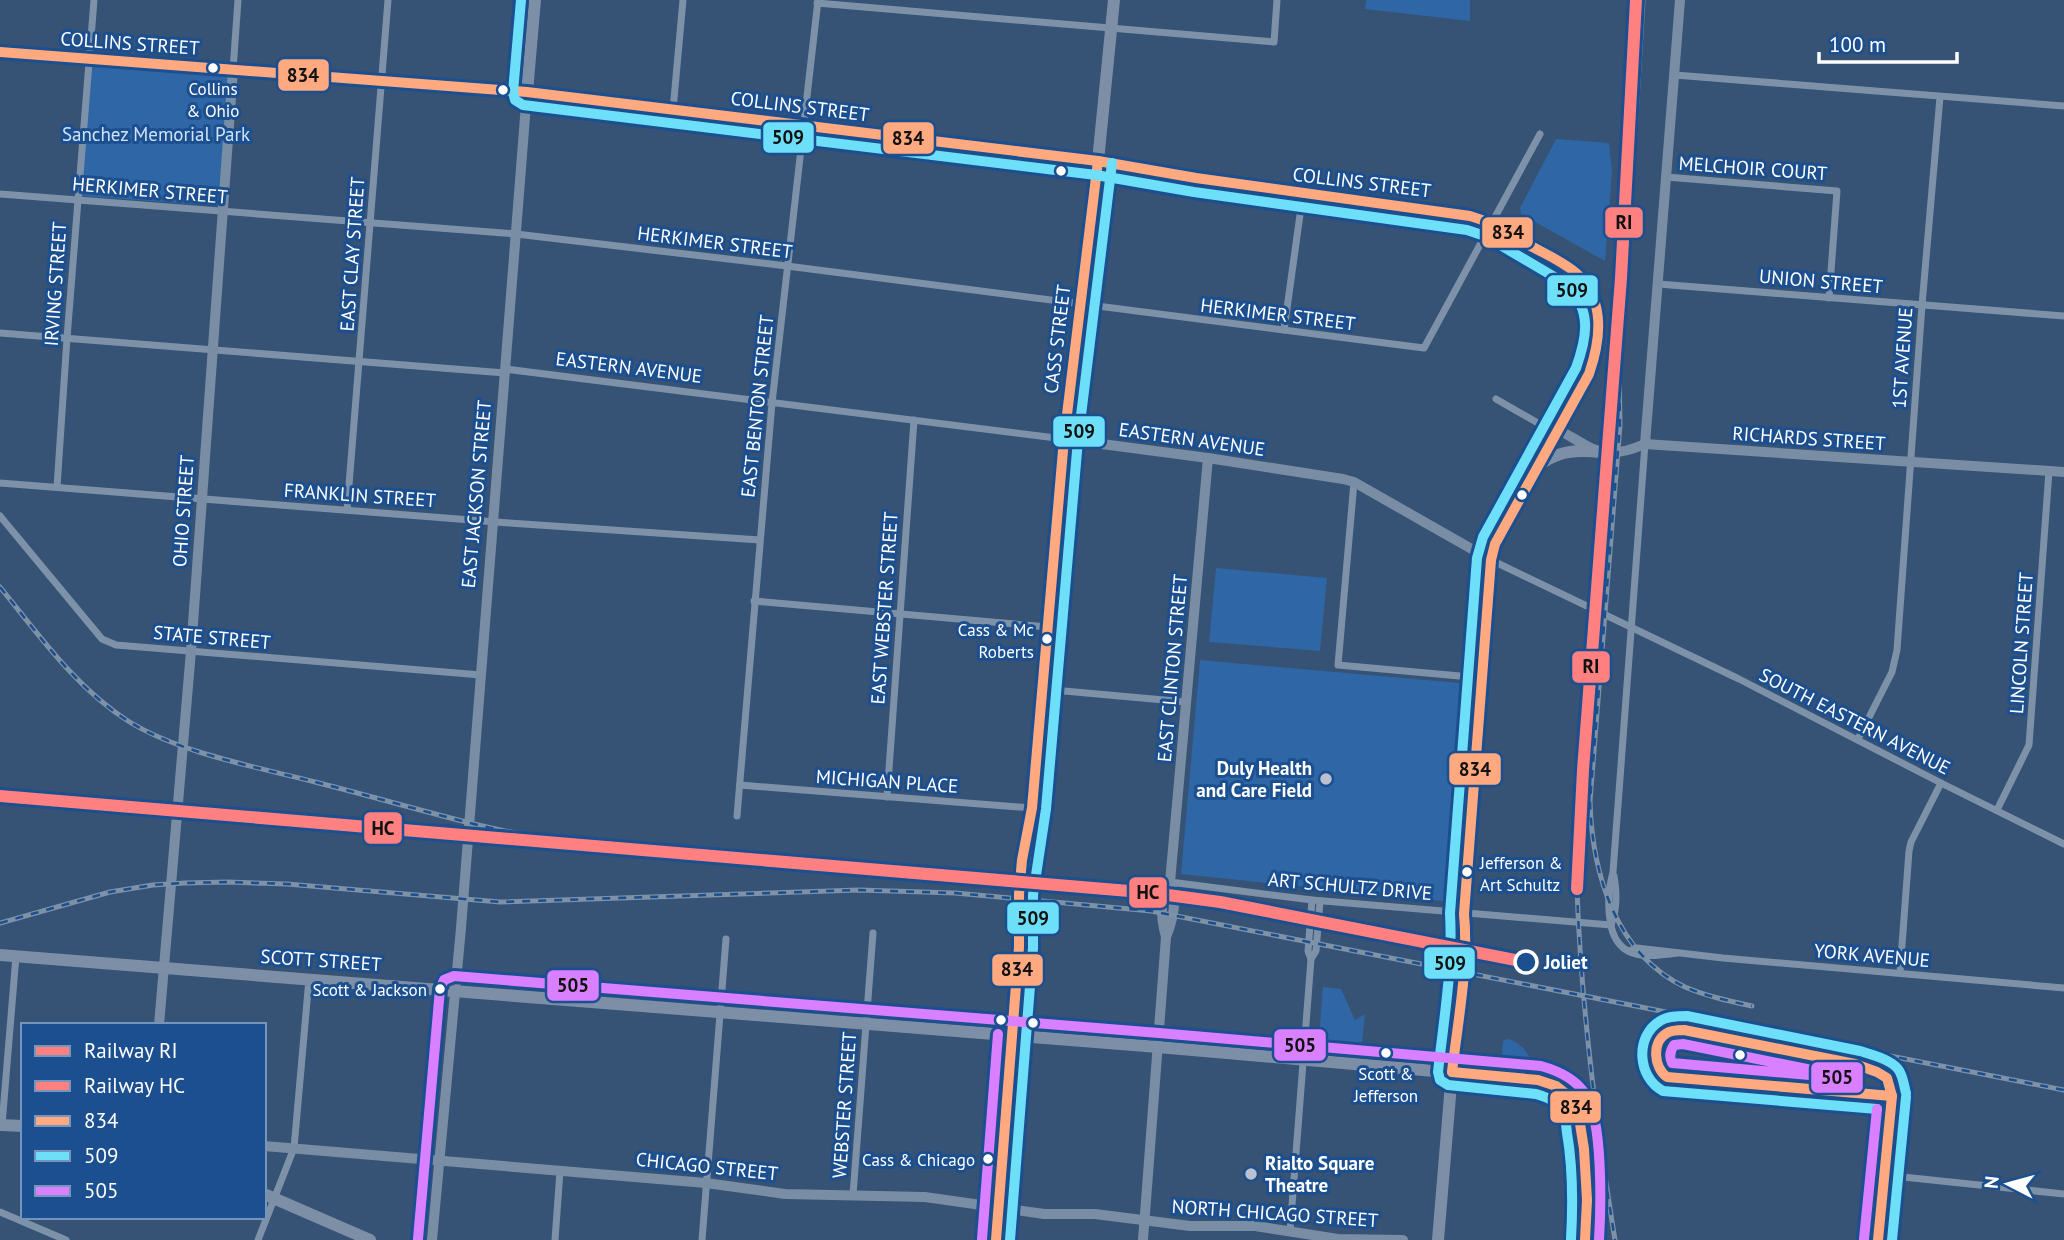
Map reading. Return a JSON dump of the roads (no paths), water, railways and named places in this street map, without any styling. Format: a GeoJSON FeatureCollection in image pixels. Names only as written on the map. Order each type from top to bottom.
{"type":"FeatureCollection","features":[{"type":"Feature","properties":{"kind":"main road","name":"EAST JACKSON STREET"},"geometry":{"type":"LineString","coordinates":[[527,92],[535,0]]}},
{"type":"Feature","properties":{"kind":"main road","name":"CASS STREET"},"geometry":{"type":"LineString","coordinates":[[996,1240],[1019,947],[1026,919],[1030,876],[1032,808],[1064,439],[1098,161],[1114,0]]}},
{"type":"Feature","properties":{"kind":"main road","name":"COLLINS STREET"},"geometry":{"type":"LineString","coordinates":[[0,52],[527,92],[1098,161],[1196,178],[1470,216],[1491,223],[1577,274],[1595,299],[1600,336],[1595,360],[1559,430]]}},
{"type":"Feature","properties":{"kind":"main road"},"geometry":{"type":"LineString","coordinates":[[1460,944],[1457,930],[1464,914],[1491,560],[1495,544],[1559,430]]}},
{"type":"Feature","properties":{"kind":"main road"},"geometry":{"type":"LineString","coordinates":[[1539,465],[1560,453],[1601,452]]}},
{"type":"Feature","properties":{"kind":"main road","name":"SCOTT STREET"},"geometry":{"type":"LineString","coordinates":[[0,955],[866,1023],[1538,1080],[1550,1083],[1569,1096],[1578,1113],[1588,1198],[1585,1240]]}},
{"type":"Feature","properties":{"kind":"main road"},"geometry":{"type":"LineString","coordinates":[[1438,1240],[1458,976]]}},
{"type":"Feature","properties":{"kind":"main road"},"geometry":{"type":"LineString","coordinates":[[1,1125],[21,1126]]}},
{"type":"Feature","properties":{"kind":"main road"},"geometry":{"type":"LineString","coordinates":[[270,1197],[370,1240]]}},
{"type":"Feature","properties":{"kind":"street","name":"IRVING STREET"},"geometry":{"type":"LineString","coordinates":[[57,487],[93,0]]}},
{"type":"Feature","properties":{"kind":"street","name":"OHIO STREET"},"geometry":{"type":"LineString","coordinates":[[159,1023],[191,651],[238,0]]}},
{"type":"Feature","properties":{"kind":"street","name":"EAST CLAY STREET"},"geometry":{"type":"LineString","coordinates":[[347,510],[388,0]]}},
{"type":"Feature","properties":{"kind":"street"},"geometry":{"type":"LineString","coordinates":[[673,110],[683,0]]}},
{"type":"Feature","properties":{"kind":"street"},"geometry":{"type":"LineString","coordinates":[[818,1],[1274,43],[1277,0]]}},
{"type":"Feature","properties":{"kind":"street"},"geometry":{"type":"LineString","coordinates":[[1611,925],[1615,915],[1614,872],[1680,0]]}},
{"type":"Feature","properties":{"kind":"street","name":"EAST BENTON STREET"},"geometry":{"type":"LineString","coordinates":[[737,816],[772,403],[818,1]]}},
{"type":"Feature","properties":{"kind":"street"},"geometry":{"type":"LineString","coordinates":[[1675,75],[2064,106]]}},
{"type":"Feature","properties":{"kind":"street","name":"EAST JACKSON STREET"},"geometry":{"type":"LineString","coordinates":[[432,1240],[481,675],[527,92]]}},
{"type":"Feature","properties":{"kind":"street","name":"1ST AVENUE"},"geometry":{"type":"LineString","coordinates":[[1858,739],[1892,672],[1897,650],[1940,97]]}},
{"type":"Feature","properties":{"kind":"street"},"geometry":{"type":"LineString","coordinates":[[1491,223],[1540,134]]}},
{"type":"Feature","properties":{"kind":"street","name":"MELCHOIR COURT"},"geometry":{"type":"LineString","coordinates":[[1666,177],[1837,191],[1829,298]]}},
{"type":"Feature","properties":{"kind":"street"},"geometry":{"type":"LineString","coordinates":[[1284,330],[1303,193]]}},
{"type":"Feature","properties":{"kind":"street","name":"HERKIMER STREET"},"geometry":{"type":"LineString","coordinates":[[0,194],[516,234],[1424,348],[1491,223]]}},
{"type":"Feature","properties":{"kind":"street","name":"UNION STREET"},"geometry":{"type":"LineString","coordinates":[[1658,284],[2064,316]]}},
{"type":"Feature","properties":{"kind":"street","name":"EASTERN AVENUE"},"geometry":{"type":"LineString","coordinates":[[0,333],[505,371],[1064,439],[1343,479],[1354,482],[1491,560],[1632,626]]}},
{"type":"Feature","properties":{"kind":"street"},"geometry":{"type":"LineString","coordinates":[[1496,399],[1543,426],[1559,430],[1601,452]]}},
{"type":"Feature","properties":{"kind":"street","name":"EAST WEBSTER STREET"},"geometry":{"type":"LineString","coordinates":[[887,797],[914,420]]}},
{"type":"Feature","properties":{"kind":"street","name":"RICHARDS STREET"},"geometry":{"type":"LineString","coordinates":[[1601,452],[1622,453],[1645,444],[2064,472]]}},
{"type":"Feature","properties":{"kind":"street","name":"EAST CLINTON STREET"},"geometry":{"type":"LineString","coordinates":[[1143,1240],[1166,937],[1162,921],[1163,900],[1164,890],[1170,882],[1208,458]]}},
{"type":"Feature","properties":{"kind":"street","name":"LINCOLN STREET"},"geometry":{"type":"LineString","coordinates":[[1997,810],[2029,745],[2049,471]]}},
{"type":"Feature","properties":{"kind":"street"},"geometry":{"type":"LineString","coordinates":[[1354,482],[1338,665],[1482,678]]}},
{"type":"Feature","properties":{"kind":"street","name":"FRANKLIN STREET"},"geometry":{"type":"LineString","coordinates":[[0,483],[760,540]]}},
{"type":"Feature","properties":{"kind":"street","name":"STATE STREET"},"geometry":{"type":"LineString","coordinates":[[0,516],[102,639],[116,645],[481,675]]}},
{"type":"Feature","properties":{"kind":"street"},"geometry":{"type":"LineString","coordinates":[[754,601],[1048,627]]}},
{"type":"Feature","properties":{"kind":"street","name":"SOUTH EASTERN AVENUE"},"geometry":{"type":"LineString","coordinates":[[1632,626],[2064,844]]}},
{"type":"Feature","properties":{"kind":"street"},"geometry":{"type":"LineString","coordinates":[[1042,689],[1186,702]]}},
{"type":"Feature","properties":{"kind":"street"},"geometry":{"type":"LineString","coordinates":[[1900,972],[1909,851],[1941,783]]}},
{"type":"Feature","properties":{"kind":"street","name":"MICHIGAN PLACE"},"geometry":{"type":"LineString","coordinates":[[740,785],[1032,808]]}},
{"type":"Feature","properties":{"kind":"street","name":"ART SCHULTZ DRIVE"},"geometry":{"type":"LineString","coordinates":[[1170,882],[1316,900],[1611,925]]}},
{"type":"Feature","properties":{"kind":"street"},"geometry":{"type":"LineString","coordinates":[[1290,1231],[1311,958],[1316,951],[1316,900]]}},
{"type":"Feature","properties":{"kind":"street","name":"YORK AVENUE"},"geometry":{"type":"LineString","coordinates":[[1611,925],[1620,947],[1636,955],[1653,957],[1677,953],[2064,988]]}},
{"type":"Feature","properties":{"kind":"street","name":"WEBSTER STREET"},"geometry":{"type":"LineString","coordinates":[[853,1195],[873,933]]}},
{"type":"Feature","properties":{"kind":"street"},"geometry":{"type":"LineString","coordinates":[[702,1240],[726,939]]}},
{"type":"Feature","properties":{"kind":"street"},"geometry":{"type":"LineString","coordinates":[[1,1125],[16,956]]}},
{"type":"Feature","properties":{"kind":"street"},"geometry":{"type":"LineString","coordinates":[[270,1197],[293,1148],[309,979]]}},
{"type":"Feature","properties":{"kind":"street","name":"CHICAGO STREET"},"geometry":{"type":"LineString","coordinates":[[266,1146],[706,1183],[785,1194],[925,1197],[1044,1214],[1095,1214],[1145,1219]]}},
{"type":"Feature","properties":{"kind":"street"},"geometry":{"type":"LineString","coordinates":[[555,1240],[560,1171]]}},
{"type":"Feature","properties":{"kind":"street"},"geometry":{"type":"LineString","coordinates":[[1878,1240],[1884,1175],[2064,1194]]}},
{"type":"Feature","properties":{"kind":"street"},"geometry":{"type":"LineString","coordinates":[[0,1212],[66,1240]]}},
{"type":"Feature","properties":{"kind":"street"},"geometry":{"type":"LineString","coordinates":[[258,1240],[264,1219]]}},
{"type":"Feature","properties":{"kind":"street","name":"NORTH CHICAGO STREET"},"geometry":{"type":"LineString","coordinates":[[1145,1219],[1180,1225],[1255,1226],[1338,1239],[1403,1240]]}},
{"type":"Feature","properties":{"kind":"tunnel"},"geometry":{"type":"LineString","coordinates":[[1453,975],[1455,943]]}},
{"type":"Feature","properties":{"kind":"tunnel"},"geometry":{"type":"LineString","coordinates":[[1463,977],[1465,945]]}},
{"type":"Feature","properties":{"kind":"railway"},"geometry":{"type":"LineString","coordinates":[[1624,219],[1635,134],[1643,0]]}},
{"type":"Feature","properties":{"kind":"railway"},"geometry":{"type":"LineString","coordinates":[[1618,307],[1620,425],[1590,801],[1596,855],[1612,908],[1641,954],[1661,972],[1685,987],[1709,996],[1752,1006]]}},
{"type":"Feature","properties":{"kind":"railway"},"geometry":{"type":"LineString","coordinates":[[0,587],[59,660],[92,693],[128,721],[171,742],[219,758],[488,827],[541,838],[612,847]]}},
{"type":"Feature","properties":{"kind":"railway"},"geometry":{"type":"LineString","coordinates":[[0,923],[110,892],[185,883],[287,884],[500,902],[859,890],[955,893],[1151,911],[2064,1090]]}},
{"type":"Feature","properties":{"kind":"railway"},"geometry":{"type":"LineString","coordinates":[[1577,889],[1590,1065],[1615,1240]]}},
{"type":"Feature","properties":{"kind":"rail line","name":"RI"},"geometry":{"type":"LineString","coordinates":[[1577,889],[1583,770],[1621,278],[1636,0]]}},
{"type":"Feature","properties":{"kind":"rail line","name":"HC"},"geometry":{"type":"LineString","coordinates":[[0,796],[1153,893],[1220,902],[1526,962]]}},
{"type":"Feature","properties":{"kind":"place","name":"Collins & Ohio"},"geometry":{"type":"Point","coordinates":[213,68]}},
{"type":"Feature","properties":{"kind":"place","name":"Cass & Mc Roberts"},"geometry":{"type":"Point","coordinates":[1047,639]}},
{"type":"Feature","properties":{"kind":"place","name":"Duly Health and Care Field"},"geometry":{"type":"Point","coordinates":[1326,779]}},
{"type":"Feature","properties":{"kind":"place","name":"Jefferson & Art Schultz"},"geometry":{"type":"Point","coordinates":[1467,872]}},
{"type":"Feature","properties":{"kind":"place","name":"Joliet"},"geometry":{"type":"Point","coordinates":[1526,962]}},
{"type":"Feature","properties":{"kind":"place","name":"Scott & Jackson"},"geometry":{"type":"Point","coordinates":[440,989]}},
{"type":"Feature","properties":{"kind":"place","name":"Scott & Jefferson"},"geometry":{"type":"Point","coordinates":[1386,1053]}},
{"type":"Feature","properties":{"kind":"place","name":"Cass & Chicago"},"geometry":{"type":"Point","coordinates":[988,1159]}},
{"type":"Feature","properties":{"kind":"place","name":"Rialto Square Theatre"},"geometry":{"type":"Point","coordinates":[1251,1174]}},
{"type":"Feature","properties":{"kind":"park label","name":"Sanchez Memorial Park"},"geometry":{"type":"Point","coordinates":[156,134]}}]}
